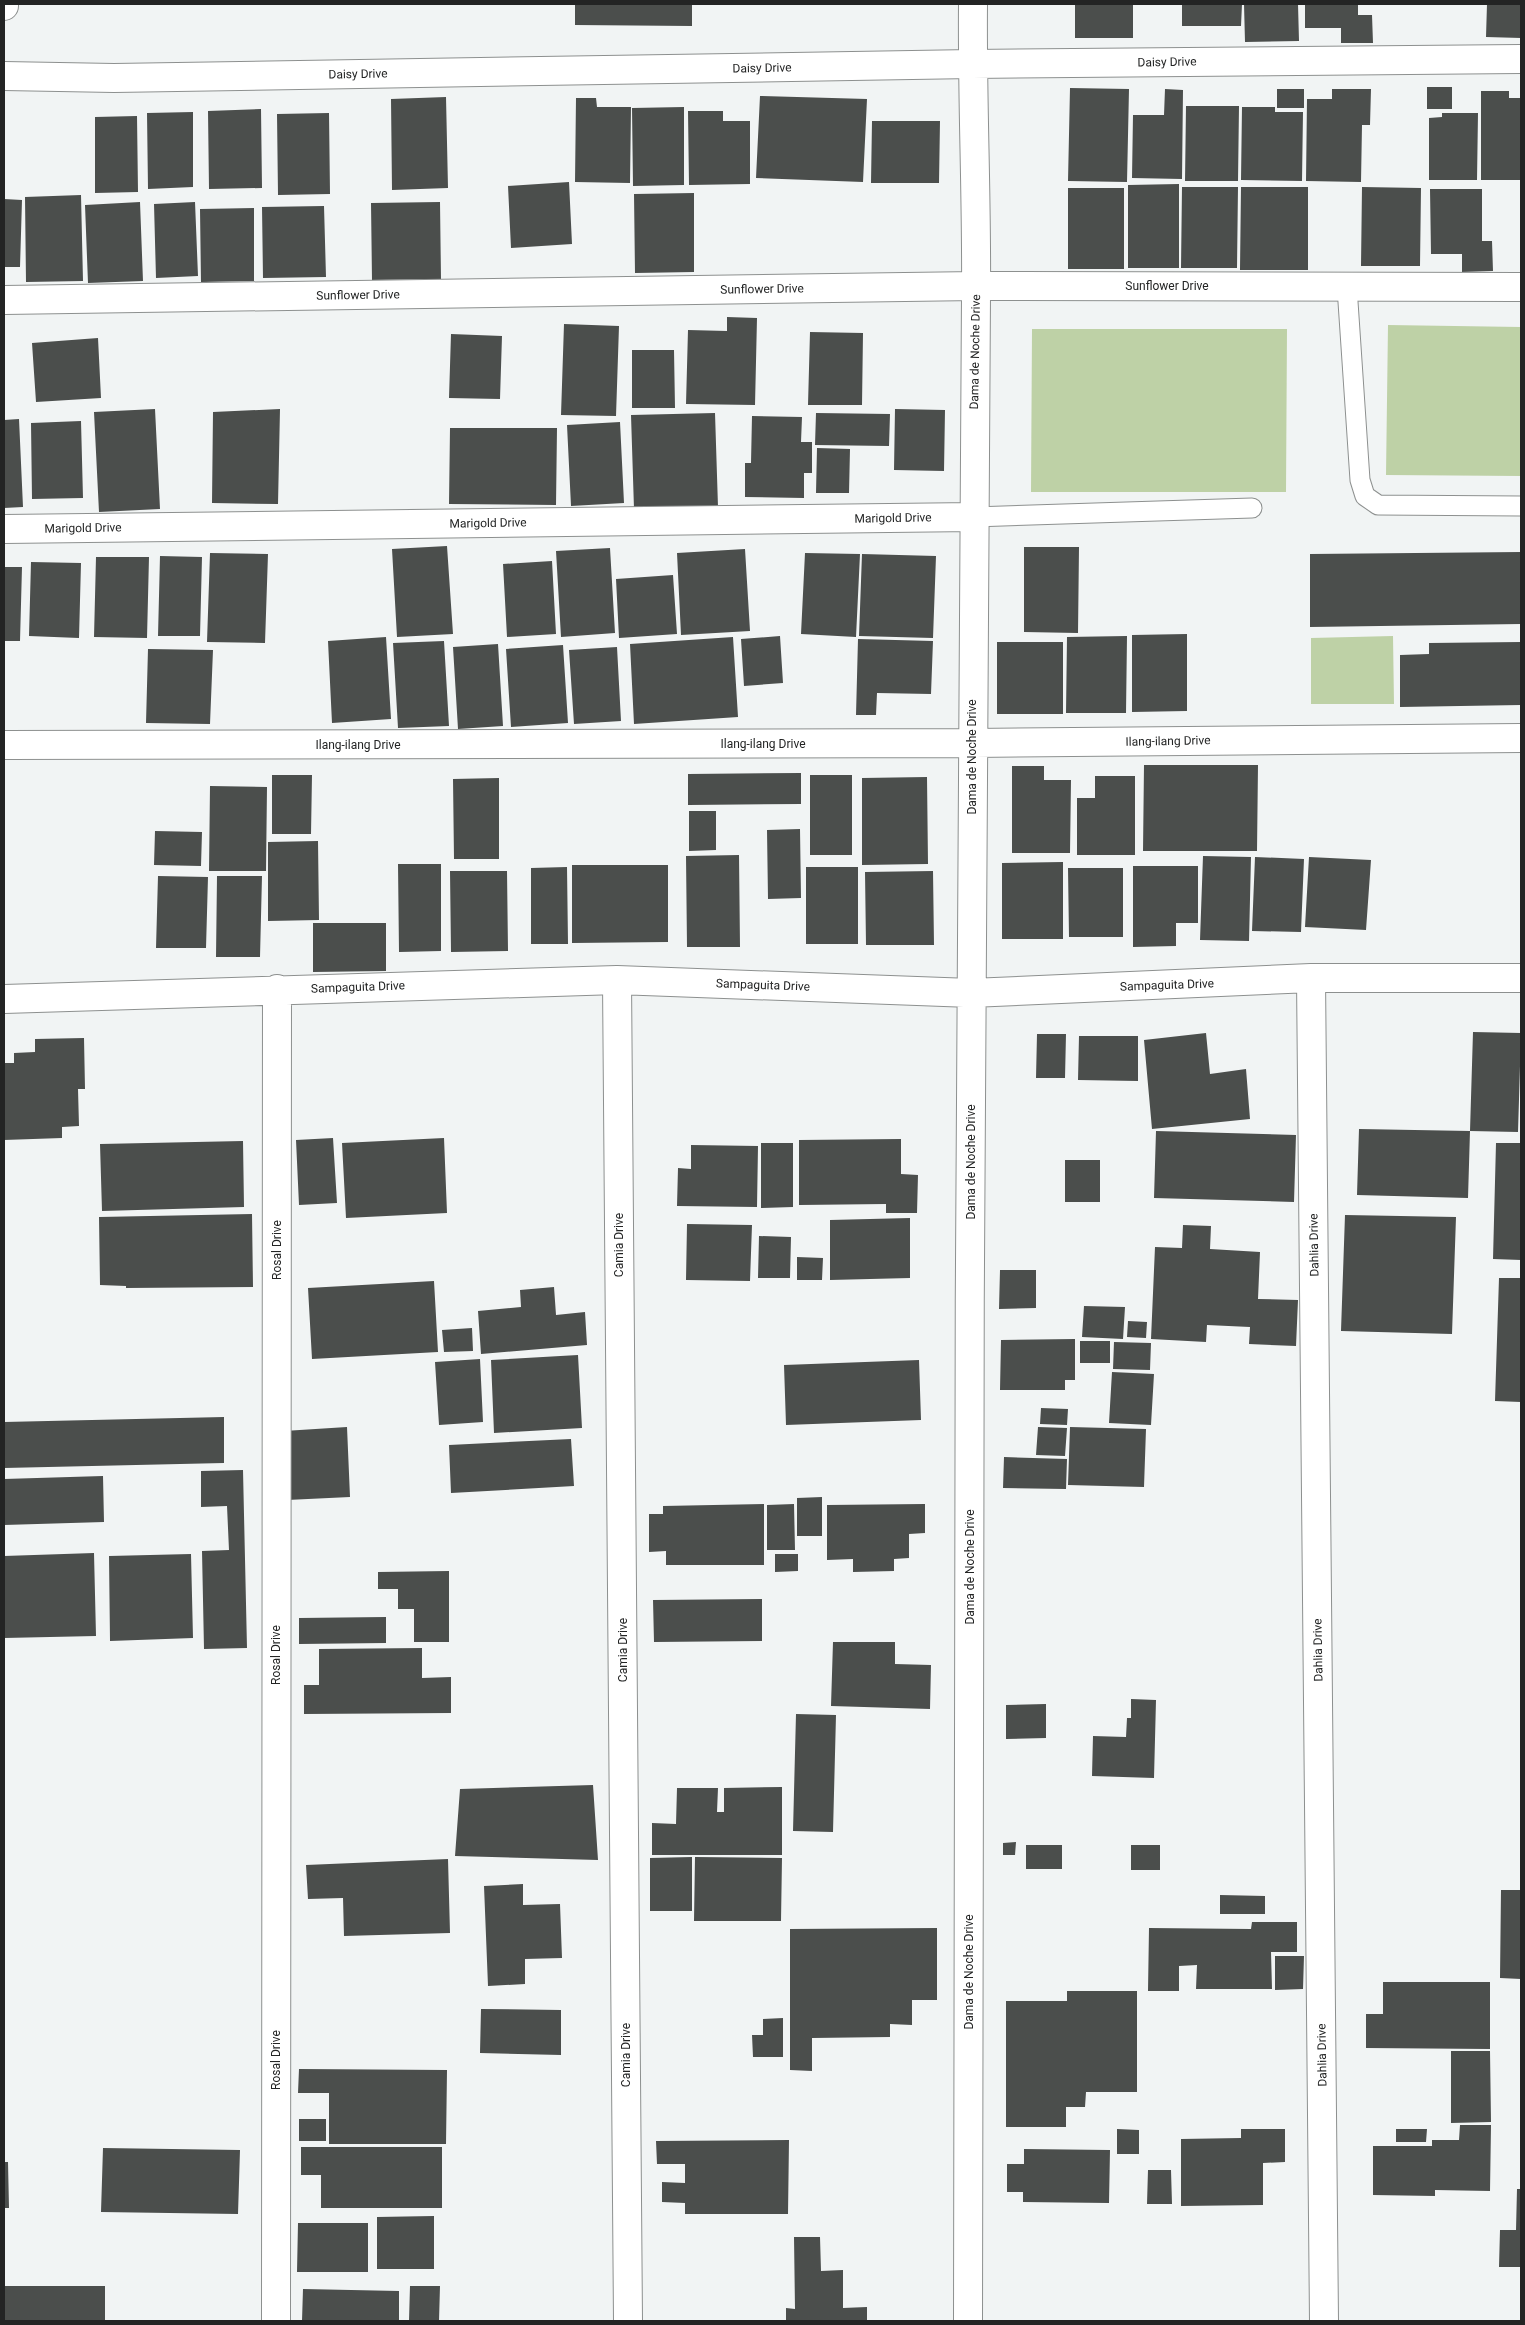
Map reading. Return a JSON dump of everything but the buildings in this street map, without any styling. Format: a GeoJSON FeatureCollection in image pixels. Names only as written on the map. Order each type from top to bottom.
{"type":"FeatureCollection","features":[{"type":"Feature","properties":{"kind":"street","name":"Dama de Noche Drive"},"geometry":{"type":"LineString","coordinates":[[968,2321],[971,993],[976,286],[972,64],[973,4]]}},
{"type":"Feature","properties":{"kind":"street","name":"Daisy Drive"},"geometry":{"type":"LineString","coordinates":[[4,76],[114,78],[972,64],[1521,59]]}},
{"type":"Feature","properties":{"kind":"street","name":"Sunflower Drive"},"geometry":{"type":"LineString","coordinates":[[4,300],[976,286],[1521,287]]}},
{"type":"Feature","properties":{"kind":"street","name":"Marigold Drive"},"geometry":{"type":"LineString","coordinates":[[4,529],[973,517]]}},
{"type":"Feature","properties":{"kind":"street","name":"Ilang-ilang Drive"},"geometry":{"type":"LineString","coordinates":[[4,745],[973,743],[1521,738]]}},
{"type":"Feature","properties":{"kind":"street","name":"Sampaguita Drive"},"geometry":{"type":"LineString","coordinates":[[4,999],[617,980],[971,993],[1311,978],[1521,978]]}},
{"type":"Feature","properties":{"kind":"street","name":"Dahlia Drive"},"geometry":{"type":"LineString","coordinates":[[1311,978],[1324,2321]]}},
{"type":"Feature","properties":{"kind":"street","name":"Camia Drive"},"geometry":{"type":"LineString","coordinates":[[617,980],[628,2321]]}},
{"type":"Feature","properties":{"kind":"street","name":"Rosal Drive"},"geometry":{"type":"LineString","coordinates":[[276,990],[276,2321]]}},
{"type":"Feature","properties":{"kind":"lane"},"geometry":{"type":"LineString","coordinates":[[1347,287],[1360,480],[1365,496],[1378,505],[1521,506]]}},
{"type":"Feature","properties":{"kind":"lane"},"geometry":{"type":"LineString","coordinates":[[973,517],[1252,508]]}},
{"type":"Feature","properties":{"kind":"green space"},"geometry":{"type":"Polygon","coordinates":[[[1388,325],[1521,327],[1521,476],[1386,475],[1388,325]]]}},
{"type":"Feature","properties":{"kind":"green space"},"geometry":{"type":"Polygon","coordinates":[[[1032,329],[1287,329],[1286,492],[1031,492],[1032,329]]]}},
{"type":"Feature","properties":{"kind":"green space"},"geometry":{"type":"Polygon","coordinates":[[[1393,636],[1394,704],[1311,704],[1311,638],[1393,636]]]}}]}
